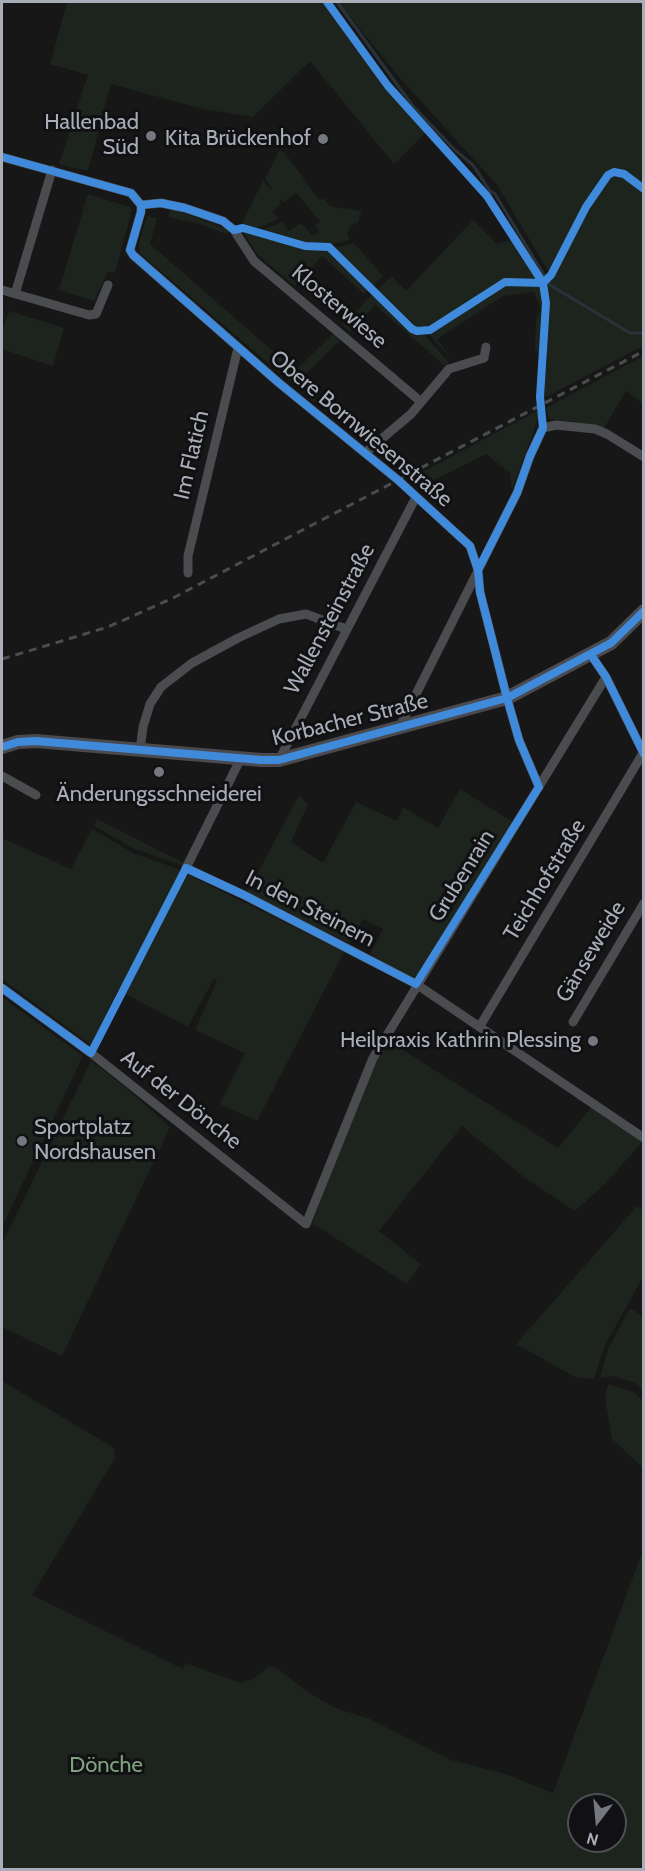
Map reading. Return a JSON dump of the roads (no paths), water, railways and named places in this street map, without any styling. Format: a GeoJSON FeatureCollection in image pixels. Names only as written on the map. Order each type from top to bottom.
{"type":"FeatureCollection","features":[{"type":"Feature","properties":{"kind":"street"},"geometry":{"type":"LineString","coordinates":[[2,157],[131,193],[141,205]]}},
{"type":"Feature","properties":{"kind":"street"},"geometry":{"type":"LineString","coordinates":[[15,294],[52,170]]}},
{"type":"Feature","properties":{"kind":"street","name":"Klosterwiese"},"geometry":{"type":"LineString","coordinates":[[141,205],[161,203],[223,221],[234,230],[254,261],[420,401]]}},
{"type":"Feature","properties":{"kind":"street","name":"Obere Bornwiesenstraße"},"geometry":{"type":"LineString","coordinates":[[141,205],[130,250],[133,255],[470,546],[478,570],[480,592],[507,698],[519,740],[539,788]]}},
{"type":"Feature","properties":{"kind":"street"},"geometry":{"type":"LineString","coordinates":[[2,290],[89,315],[96,314],[108,285]]}},
{"type":"Feature","properties":{"kind":"street"},"geometry":{"type":"LineString","coordinates":[[365,453],[411,414],[448,369],[484,358],[486,347]]}},
{"type":"Feature","properties":{"kind":"street","name":"Im Flatich"},"geometry":{"type":"LineString","coordinates":[[188,573],[188,556],[238,348]]}},
{"type":"Feature","properties":{"kind":"street"},"geometry":{"type":"LineString","coordinates":[[400,726],[517,493],[530,456],[543,429],[556,425],[595,429],[644,457]]}},
{"type":"Feature","properties":{"kind":"street","name":"Wallensteinstraße"},"geometry":{"type":"LineString","coordinates":[[279,760],[416,497]]}},
{"type":"Feature","properties":{"kind":"street","name":"Korbacher Straße"},"geometry":{"type":"LineString","coordinates":[[2,747],[18,742],[36,741],[279,760],[507,698],[611,643],[644,611]]}},
{"type":"Feature","properties":{"kind":"street"},"geometry":{"type":"LineString","coordinates":[[140,750],[143,728],[150,705],[161,687],[192,663],[279,619],[306,614],[346,629]]}},
{"type":"Feature","properties":{"kind":"street"},"geometry":{"type":"LineString","coordinates":[[591,655],[606,677],[643,754]]}},
{"type":"Feature","properties":{"kind":"street","name":"Grubenrain"},"geometry":{"type":"LineString","coordinates":[[306,1224],[372,1058],[606,677]]}},
{"type":"Feature","properties":{"kind":"street","name":"Teichhofstraße"},"geometry":{"type":"LineString","coordinates":[[480,1026],[643,754]]}},
{"type":"Feature","properties":{"kind":"street","name":"In den Steinern"},"geometry":{"type":"LineString","coordinates":[[241,758],[186,868],[244,895],[416,984],[644,1138]]}},
{"type":"Feature","properties":{"kind":"street"},"geometry":{"type":"LineString","coordinates":[[2,776],[36,795]]}},
{"type":"Feature","properties":{"kind":"street","name":"Gänseweide"},"geometry":{"type":"LineString","coordinates":[[573,1022],[644,903]]}},
{"type":"Feature","properties":{"kind":"street","name":"Auf der Dönche"},"geometry":{"type":"LineString","coordinates":[[2,988],[91,1053],[306,1224]]}},
{"type":"Feature","properties":{"kind":"waterway"},"geometry":{"type":"LineString","coordinates":[[337,2],[412,105],[456,151],[473,165],[490,191],[495,194],[550,285],[630,333],[644,333]]}},
{"type":"Feature","properties":{"kind":"railway"},"geometry":{"type":"LineString","coordinates":[[2,659],[108,627],[173,598],[644,351]]}},
{"type":"Feature","properties":{"kind":"place","name":"Hallenbad Süd"},"geometry":{"type":"Point","coordinates":[151,136]}},
{"type":"Feature","properties":{"kind":"place","name":"Kita Brückenhof"},"geometry":{"type":"Point","coordinates":[323,139]}},
{"type":"Feature","properties":{"kind":"place","name":"Änderungsschneiderei"},"geometry":{"type":"Point","coordinates":[159,772]}},
{"type":"Feature","properties":{"kind":"place","name":"Heilpraxis Kathrin Plessing"},"geometry":{"type":"Point","coordinates":[593,1041]}},
{"type":"Feature","properties":{"kind":"place","name":"Sportplatz Nordshausen"},"geometry":{"type":"Point","coordinates":[22,1141]}},
{"type":"Feature","properties":{"kind":"park label","name":"Dönche"},"geometry":{"type":"Point","coordinates":[106,1766]}}]}
